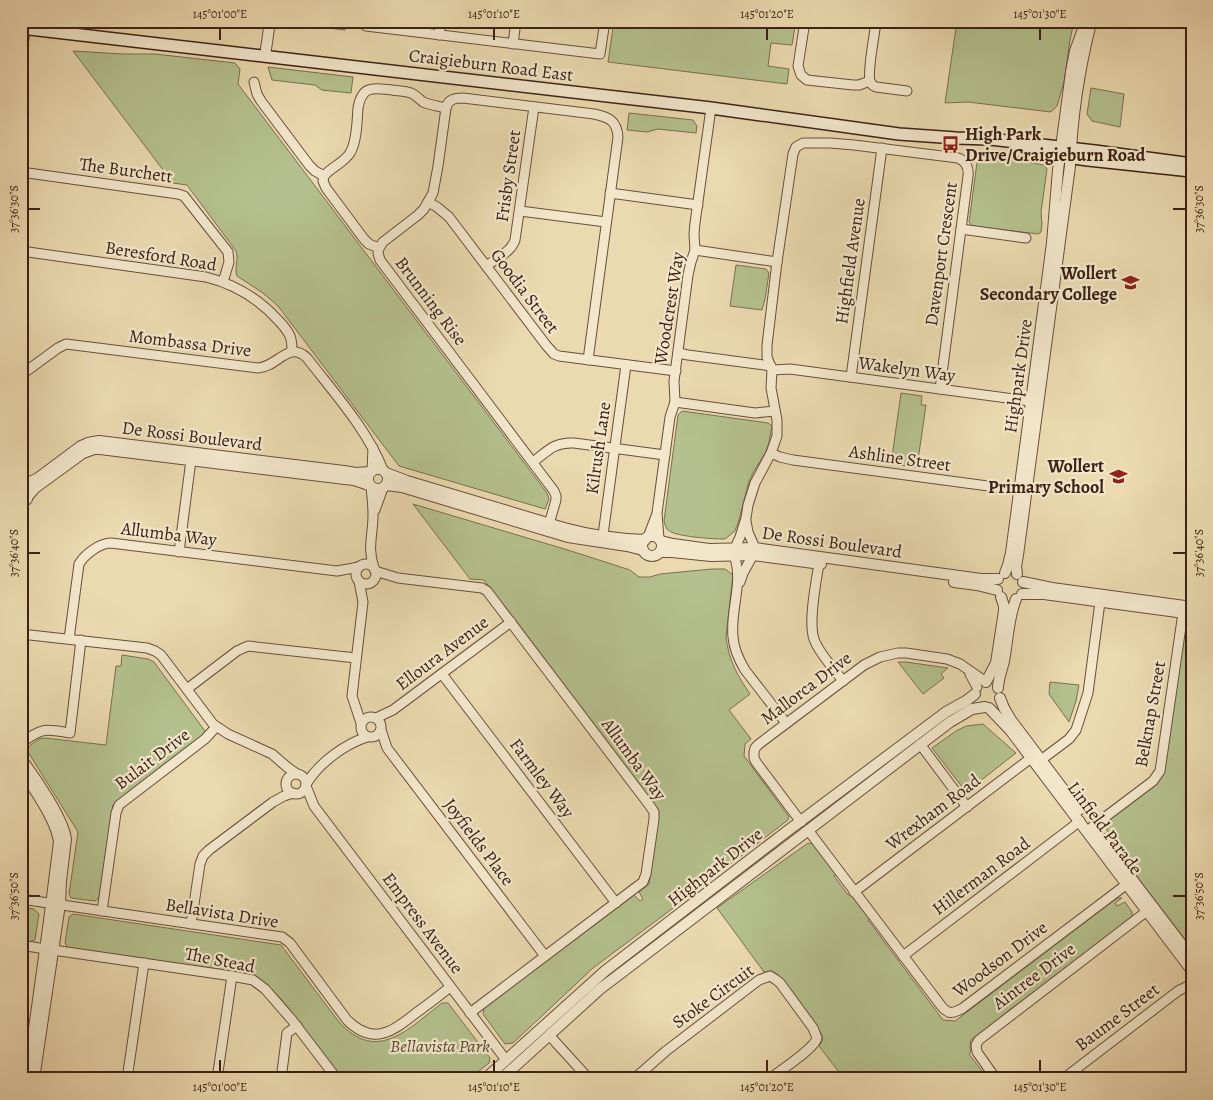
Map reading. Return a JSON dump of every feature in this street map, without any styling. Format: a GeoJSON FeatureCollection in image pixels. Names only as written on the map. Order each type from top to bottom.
{"type":"FeatureCollection","features":[{"type":"Feature","properties":{"kind":"main road","name":"Craigieburn Road East"},"geometry":{"type":"LineString","coordinates":[[23,28],[711,108],[899,134],[990,139],[1192,172]]}},
{"type":"Feature","properties":{"kind":"main road","name":"Craigieburn Road East"},"geometry":{"type":"LineString","coordinates":[[1066,152],[1187,164]]}},
{"type":"Feature","properties":{"kind":"street"},"geometry":{"type":"LineString","coordinates":[[265,56],[270,21]]}},
{"type":"Feature","properties":{"kind":"street"},"geometry":{"type":"LineString","coordinates":[[360,21],[366,26],[600,54],[605,21]]}},
{"type":"Feature","properties":{"kind":"street"},"geometry":{"type":"LineString","coordinates":[[439,35],[441,21]]}},
{"type":"Feature","properties":{"kind":"street"},"geometry":{"type":"LineString","coordinates":[[513,44],[516,21]]}},
{"type":"Feature","properties":{"kind":"street"},"geometry":{"type":"LineString","coordinates":[[805,21],[798,66],[801,75],[806,80],[853,85],[870,81]]}},
{"type":"Feature","properties":{"kind":"street"},"geometry":{"type":"LineString","coordinates":[[876,21],[870,81],[876,87],[907,91]]}},
{"type":"Feature","properties":{"kind":"street"},"geometry":{"type":"LineString","coordinates":[[1066,152],[1073,59],[1086,21]]}},
{"type":"Feature","properties":{"kind":"street"},"geometry":{"type":"LineString","coordinates":[[1066,152],[1083,55],[1092,21]]}},
{"type":"Feature","properties":{"kind":"street"},"geometry":{"type":"LineString","coordinates":[[21,56],[23,28]]}},
{"type":"Feature","properties":{"kind":"street","name":"Brunning Rise"},"geometry":{"type":"LineString","coordinates":[[254,82],[261,101],[309,165],[324,176],[324,186],[364,239],[369,244],[379,248],[380,260],[556,493],[556,500],[549,524]]}},
{"type":"Feature","properties":{"kind":"street"},"geometry":{"type":"LineString","coordinates":[[324,176],[350,154],[354,143],[359,101],[369,89],[376,88],[410,92],[424,102],[446,108]]}},
{"type":"Feature","properties":{"kind":"street"},"geometry":{"type":"LineString","coordinates":[[379,248],[418,215],[433,193],[446,108],[449,101],[457,98],[600,116],[610,119],[614,123],[618,137],[588,360]]}},
{"type":"Feature","properties":{"kind":"street","name":"Frisby Street"},"geometry":{"type":"LineString","coordinates":[[486,266],[514,245],[517,236],[534,107]]}},
{"type":"Feature","properties":{"kind":"street","name":"Woodcrest Way"},"geometry":{"type":"LineString","coordinates":[[653,543],[670,417],[675,402],[674,387],[688,275],[696,250],[694,234],[711,108]]}},
{"type":"Feature","properties":{"kind":"street","name":"Davenport Crescent"},"geometry":{"type":"LineString","coordinates":[[734,552],[756,483],[777,436],[778,428],[771,388],[771,368],[767,357],[767,346],[777,262],[793,154],[796,147],[803,143],[854,145],[958,158],[966,163],[968,176],[940,389]]}},
{"type":"Feature","properties":{"kind":"street","name":"Highfield Avenue"},"geometry":{"type":"LineString","coordinates":[[851,377],[882,148]]}},
{"type":"Feature","properties":{"kind":"street","name":"Highpark Drive"},"geometry":{"type":"LineString","coordinates":[[1020,578],[1016,566],[1022,491],[1066,152]]}},
{"type":"Feature","properties":{"kind":"street","name":"The Burchett"},"geometry":{"type":"LineString","coordinates":[[21,172],[184,196],[228,252],[230,262],[223,282]]}},
{"type":"Feature","properties":{"kind":"street"},"geometry":{"type":"LineString","coordinates":[[610,193],[698,205]]}},
{"type":"Feature","properties":{"kind":"street","name":"Goodia Street"},"geometry":{"type":"LineString","coordinates":[[428,202],[449,217],[554,354],[676,371]]}},
{"type":"Feature","properties":{"kind":"street"},"geometry":{"type":"LineString","coordinates":[[520,210],[606,222]]}},
{"type":"Feature","properties":{"kind":"street"},"geometry":{"type":"LineString","coordinates":[[961,230],[1026,238]]}},
{"type":"Feature","properties":{"kind":"street"},"geometry":{"type":"LineString","coordinates":[[696,250],[777,262]]}},
{"type":"Feature","properties":{"kind":"street","name":"Beresford Road"},"geometry":{"type":"LineString","coordinates":[[21,251],[206,277],[223,282],[245,292],[265,307],[289,334],[292,351]]}},
{"type":"Feature","properties":{"kind":"street","name":"Mombassa Drive"},"geometry":{"type":"LineString","coordinates":[[21,375],[66,344],[258,368],[265,368],[292,351]]}},
{"type":"Feature","properties":{"kind":"street"},"geometry":{"type":"LineString","coordinates":[[292,351],[301,353],[307,358],[365,434],[378,456],[388,479],[373,515]]}},
{"type":"Feature","properties":{"kind":"street","name":"Wakelyn Way"},"geometry":{"type":"LineString","coordinates":[[678,353],[771,368],[1034,402]]}},
{"type":"Feature","properties":{"kind":"street","name":"Kilrush Lane"},"geometry":{"type":"LineString","coordinates":[[603,535],[626,365]]}},
{"type":"Feature","properties":{"kind":"street"},"geometry":{"type":"LineString","coordinates":[[675,402],[756,413],[775,411]]}},
{"type":"Feature","properties":{"kind":"street","name":"De Rossi Boulevard"},"geometry":{"type":"LineString","coordinates":[[21,485],[38,478],[81,446],[99,441],[350,472],[371,472]]}},
{"type":"Feature","properties":{"kind":"street"},"geometry":{"type":"LineString","coordinates":[[533,462],[555,445],[564,443],[665,455]]}},
{"type":"Feature","properties":{"kind":"street"},"geometry":{"type":"LineString","coordinates":[[369,738],[362,733],[352,696],[363,602],[374,575],[370,558],[373,515],[370,486],[367,479],[371,472],[373,448]]}},
{"type":"Feature","properties":{"kind":"street","name":"De Rossi Boulevard"},"geometry":{"type":"LineString","coordinates":[[21,505],[26,502],[28,496],[35,488],[78,457],[94,449],[354,480],[370,486]]}},
{"type":"Feature","properties":{"kind":"street","name":"Ashline Street"},"geometry":{"type":"LineString","coordinates":[[771,453],[793,460],[1022,491]]}},
{"type":"Feature","properties":{"kind":"street"},"geometry":{"type":"LineString","coordinates":[[179,552],[191,460]]}},
{"type":"Feature","properties":{"kind":"street"},"geometry":{"type":"LineString","coordinates":[[371,472],[377,469],[385,472]]}},
{"type":"Feature","properties":{"kind":"street","name":"De Rossi Boulevard"},"geometry":{"type":"LineString","coordinates":[[385,472],[407,481],[549,524],[575,531],[653,543],[672,552],[711,556],[734,552],[754,552],[981,579],[1002,576]]}},
{"type":"Feature","properties":{"kind":"street"},"geometry":{"type":"LineString","coordinates":[[21,485],[26,489],[28,496]]}},
{"type":"Feature","properties":{"kind":"street"},"geometry":{"type":"LineString","coordinates":[[370,486],[376,490],[384,487]]}},
{"type":"Feature","properties":{"kind":"street","name":"De Rossi Boulevard"},"geometry":{"type":"LineString","coordinates":[[384,487],[402,487],[568,537],[627,546],[653,543]]}},
{"type":"Feature","properties":{"kind":"street","name":"Highpark Drive"},"geometry":{"type":"LineString","coordinates":[[1002,576],[1008,565],[1022,491]]}},
{"type":"Feature","properties":{"kind":"street"},"geometry":{"type":"LineString","coordinates":[[738,587],[754,552],[746,518]]}},
{"type":"Feature","properties":{"kind":"street","name":"Allumba Way"},"geometry":{"type":"LineString","coordinates":[[69,639],[78,567],[81,560],[99,546],[108,543],[337,571],[358,580]]}},
{"type":"Feature","properties":{"kind":"street"},"geometry":{"type":"LineString","coordinates":[[363,602],[356,573],[370,547]]}},
{"type":"Feature","properties":{"kind":"street"},"geometry":{"type":"LineString","coordinates":[[734,552],[738,570],[738,587],[733,637],[737,653],[746,670],[786,724]]}},
{"type":"Feature","properties":{"kind":"street","name":"De Rossi Boulevard"},"geometry":{"type":"LineString","coordinates":[[754,552],[819,564],[977,585],[999,593]]}},
{"type":"Feature","properties":{"kind":"street"},"geometry":{"type":"LineString","coordinates":[[819,564],[812,616],[812,632],[818,647],[843,680]]}},
{"type":"Feature","properties":{"kind":"street"},"geometry":{"type":"LineString","coordinates":[[360,566],[368,565],[374,575]]}},
{"type":"Feature","properties":{"kind":"street","name":"Allumba Way"},"geometry":{"type":"LineString","coordinates":[[337,571],[360,566]]}},
{"type":"Feature","properties":{"kind":"street"},"geometry":{"type":"LineString","coordinates":[[1020,578],[1024,586],[1011,612],[996,704],[987,707],[982,706],[976,701],[981,686],[995,668],[998,655],[1004,606],[997,583],[1002,576],[1013,573],[1020,578],[1052,588],[1188,610]]}},
{"type":"Feature","properties":{"kind":"street"},"geometry":{"type":"LineString","coordinates":[[358,580],[365,584],[374,575]]}},
{"type":"Feature","properties":{"kind":"street","name":"Allumba Way"},"geometry":{"type":"LineString","coordinates":[[374,575],[482,588],[490,594],[654,812],[646,877],[640,884],[470,1013]]}},
{"type":"Feature","properties":{"kind":"street"},"geometry":{"type":"LineString","coordinates":[[999,593],[1008,600],[1019,596],[1044,594],[1100,602],[1188,610]]}},
{"type":"Feature","properties":{"kind":"street","name":"Wrexham Road"},"geometry":{"type":"LineString","coordinates":[[854,892],[967,807],[1074,735],[1088,692],[1100,602]]}},
{"type":"Feature","properties":{"kind":"street","name":"Belknap Street"},"geometry":{"type":"LineString","coordinates":[[1092,827],[1153,781],[1160,771],[1188,610]]}},
{"type":"Feature","properties":{"kind":"street","name":"Elloura Avenue"},"geometry":{"type":"LineString","coordinates":[[374,718],[393,710],[511,622]]}},
{"type":"Feature","properties":{"kind":"street"},"geometry":{"type":"LineString","coordinates":[[21,634],[147,648],[155,651],[161,656],[216,727],[272,754],[304,776],[306,784]]}},
{"type":"Feature","properties":{"kind":"street"},"geometry":{"type":"LineString","coordinates":[[21,743],[40,731],[51,730],[70,733],[81,640]]}},
{"type":"Feature","properties":{"kind":"street"},"geometry":{"type":"LineString","coordinates":[[187,690],[237,651],[248,646],[356,658]]}},
{"type":"Feature","properties":{"kind":"street","name":"Mallorca Drive"},"geometry":{"type":"LineString","coordinates":[[801,822],[756,762],[754,752],[757,746],[843,680],[880,657],[906,653],[947,658],[954,661],[966,667],[981,686]]}},
{"type":"Feature","properties":{"kind":"street","name":"Farmley Way"},"geometry":{"type":"LineString","coordinates":[[442,674],[616,903]]}},
{"type":"Feature","properties":{"kind":"street"},"geometry":{"type":"LineString","coordinates":[[981,686],[993,684],[999,693]]}},
{"type":"Feature","properties":{"kind":"street","name":"Highpark Drive"},"geometry":{"type":"LineString","coordinates":[[485,1079],[606,971],[946,712],[966,701],[981,686]]}},
{"type":"Feature","properties":{"kind":"street","name":"Linfield Parade"},"geometry":{"type":"LineString","coordinates":[[999,693],[1010,720],[1080,821],[1192,958]]}},
{"type":"Feature","properties":{"kind":"street"},"geometry":{"type":"LineString","coordinates":[[348,744],[377,736],[381,728],[381,723],[355,705]]}},
{"type":"Feature","properties":{"kind":"street","name":"Highpark Drive"},"geometry":{"type":"LineString","coordinates":[[502,1079],[600,989],[920,744],[964,713],[976,708],[987,707]]}},
{"type":"Feature","properties":{"kind":"street","name":"Linfield Parade"},"geometry":{"type":"LineString","coordinates":[[987,707],[1036,759],[1092,827],[1130,882],[1147,911],[1192,971]]}},
{"type":"Feature","properties":{"kind":"street","name":"Elloura Avenue"},"geometry":{"type":"LineString","coordinates":[[381,728],[393,710]]}},
{"type":"Feature","properties":{"kind":"street"},"geometry":{"type":"LineString","coordinates":[[273,802],[303,792],[312,775],[320,766],[348,744],[366,718],[374,718]]}},
{"type":"Feature","properties":{"kind":"street","name":"Bulait Drive"},"geometry":{"type":"LineString","coordinates":[[102,911],[116,813],[119,805],[205,739],[216,727]]}},
{"type":"Feature","properties":{"kind":"street","name":"Joyfields Place"},"geometry":{"type":"LineString","coordinates":[[381,728],[387,748]]}},
{"type":"Feature","properties":{"kind":"street","name":"Joyfields Place"},"geometry":{"type":"LineString","coordinates":[[369,738],[387,748],[545,956]]}},
{"type":"Feature","properties":{"kind":"street"},"geometry":{"type":"LineString","coordinates":[[920,744],[967,807]]}},
{"type":"Feature","properties":{"kind":"street"},"geometry":{"type":"LineString","coordinates":[[21,759],[35,778],[65,833],[66,846],[61,881],[55,904]]}},
{"type":"Feature","properties":{"kind":"street"},"geometry":{"type":"LineString","coordinates":[[278,759],[288,789],[294,794]]}},
{"type":"Feature","properties":{"kind":"street"},"geometry":{"type":"LineString","coordinates":[[191,924],[202,856],[273,802],[291,775],[320,766]]}},
{"type":"Feature","properties":{"kind":"street"},"geometry":{"type":"LineString","coordinates":[[21,770],[50,818],[58,836],[55,904],[34,1079]]}},
{"type":"Feature","properties":{"kind":"street","name":"Empress Avenue"},"geometry":{"type":"LineString","coordinates":[[306,784],[314,806],[506,1060]]}},
{"type":"Feature","properties":{"kind":"street","name":"Empress Avenue"},"geometry":{"type":"LineString","coordinates":[[294,794],[314,806]]}},
{"type":"Feature","properties":{"kind":"street","name":"Hillerman Road"},"geometry":{"type":"LineString","coordinates":[[903,956],[1080,821]]}},
{"type":"Feature","properties":{"kind":"street","name":"Woodson Drive"},"geometry":{"type":"LineString","coordinates":[[808,830],[944,1010],[950,1013],[963,1008],[1130,882]]}},
{"type":"Feature","properties":{"kind":"street","name":"Bellavista Drive"},"geometry":{"type":"LineString","coordinates":[[21,899],[277,936],[286,940],[347,1020],[365,1032],[380,1034],[393,1030],[450,987]]}},
{"type":"Feature","properties":{"kind":"street","name":"Aintree Drive"},"geometry":{"type":"LineString","coordinates":[[996,1079],[977,1052],[975,1047],[979,1040],[1147,911]]}},
{"type":"Feature","properties":{"kind":"street","name":"The Stead"},"geometry":{"type":"LineString","coordinates":[[21,945],[245,978],[259,984],[283,1009],[334,1078]]}},
{"type":"Feature","properties":{"kind":"street"},"geometry":{"type":"LineString","coordinates":[[27,1079],[49,949]]}},
{"type":"Feature","properties":{"kind":"street"},"geometry":{"type":"LineString","coordinates":[[127,1079],[144,963]]}},
{"type":"Feature","properties":{"kind":"street"},"geometry":{"type":"LineString","coordinates":[[217,1079],[232,976]]}},
{"type":"Feature","properties":{"kind":"street","name":"Stoke Circuit"},"geometry":{"type":"LineString","coordinates":[[634,1079],[666,1051],[751,986],[759,980],[770,976],[780,984],[816,1032],[817,1038],[808,1050],[769,1079]]}},
{"type":"Feature","properties":{"kind":"street","name":"Baume Street"},"geometry":{"type":"LineString","coordinates":[[1063,1079],[1178,991],[1192,984]]}},
{"type":"Feature","properties":{"kind":"street"},"geometry":{"type":"LineString","coordinates":[[281,1079],[287,1033],[297,1026]]}},
{"type":"Feature","properties":{"kind":"street"},"geometry":{"type":"LineString","coordinates":[[542,1027],[589,1079]]}},
{"type":"Feature","properties":{"kind":"street"},"geometry":{"type":"LineString","coordinates":[[21,1033],[33,1035]]}},
{"type":"Feature","properties":{"kind":"street"},"geometry":{"type":"LineString","coordinates":[[506,1060],[514,1068]]}},
{"type":"Feature","properties":{"kind":"green space"},"geometry":{"type":"Polygon","coordinates":[[[310,21],[346,21],[345,30],[310,26],[310,21]]]}},
{"type":"Feature","properties":{"kind":"green space"},"geometry":{"type":"Polygon","coordinates":[[[614,21],[774,21],[774,23],[795,26],[792,45],[771,43],[768,66],[789,69],[787,84],[608,62],[614,21]]]}},
{"type":"Feature","properties":{"kind":"green space"},"geometry":{"type":"Polygon","coordinates":[[[957,21],[1074,21],[1064,82],[1057,106],[1051,112],[968,102],[945,103],[957,21]]]}},
{"type":"Feature","properties":{"kind":"green space"},"geometry":{"type":"Polygon","coordinates":[[[73,51],[155,54],[235,63],[240,69],[238,84],[547,493],[549,499],[545,509],[399,466],[278,306],[263,293],[237,276],[236,251],[187,185],[173,183],[73,51]]]}},
{"type":"Feature","properties":{"kind":"green space"},"geometry":{"type":"Polygon","coordinates":[[[268,67],[353,77],[351,93],[322,90],[315,85],[272,80],[268,67]]]}},
{"type":"Feature","properties":{"kind":"green space"},"geometry":{"type":"Polygon","coordinates":[[[1091,88],[1124,94],[1120,127],[1092,121],[1087,114],[1091,88]]]}},
{"type":"Feature","properties":{"kind":"green space"},"geometry":{"type":"Polygon","coordinates":[[[629,113],[693,120],[697,126],[696,133],[658,129],[647,132],[627,130],[629,113]]]}},
{"type":"Feature","properties":{"kind":"green space"},"geometry":{"type":"Polygon","coordinates":[[[978,155],[1044,165],[1047,169],[1041,212],[1041,232],[1038,234],[972,226],[969,222],[978,155]]]}},
{"type":"Feature","properties":{"kind":"green space"},"geometry":{"type":"Polygon","coordinates":[[[736,265],[766,269],[769,273],[762,310],[730,306],[736,265]]]}},
{"type":"Feature","properties":{"kind":"green space"},"geometry":{"type":"Polygon","coordinates":[[[901,393],[922,396],[921,405],[926,405],[917,467],[891,464],[901,393]]]}},
{"type":"Feature","properties":{"kind":"green space"},"geometry":{"type":"Polygon","coordinates":[[[682,411],[768,423],[772,426],[766,452],[749,481],[735,531],[725,539],[677,534],[671,532],[665,526],[664,521],[678,415],[682,411]]]}},
{"type":"Feature","properties":{"kind":"green space"},"geometry":{"type":"Polygon","coordinates":[[[413,504],[630,570],[639,577],[712,569],[725,569],[733,575],[726,637],[734,667],[750,694],[729,710],[751,739],[745,744],[744,756],[789,817],[788,820],[703,885],[698,878],[694,880],[700,888],[593,968],[513,1043],[505,1044],[483,1014],[484,1008],[634,895],[640,901],[643,899],[639,892],[649,884],[659,812],[484,580],[470,579],[413,504]]]}},
{"type":"Feature","properties":{"kind":"green space"},"geometry":{"type":"Polygon","coordinates":[[[1184,628],[1192,629],[1192,947],[1142,892],[1103,823],[1154,785],[1163,773],[1184,628]]]}},
{"type":"Feature","properties":{"kind":"green space"},"geometry":{"type":"Polygon","coordinates":[[[122,655],[148,659],[154,662],[205,731],[204,735],[113,805],[99,898],[95,901],[71,898],[69,894],[78,832],[28,752],[28,747],[39,739],[45,738],[106,745],[116,666],[121,666],[122,655]]]}},
{"type":"Feature","properties":{"kind":"green space"},"geometry":{"type":"Polygon","coordinates":[[[898,662],[948,668],[941,674],[944,678],[923,694],[898,662]]]}},
{"type":"Feature","properties":{"kind":"green space"},"geometry":{"type":"Polygon","coordinates":[[[1050,682],[1079,685],[1069,722],[1049,694],[1050,682]]]}},
{"type":"Feature","properties":{"kind":"green space"},"geometry":{"type":"Polygon","coordinates":[[[983,724],[1016,753],[966,792],[932,748],[966,726],[983,724]]]}},
{"type":"Feature","properties":{"kind":"green space"},"geometry":{"type":"Polygon","coordinates":[[[808,843],[812,843],[837,875],[834,876],[870,919],[868,920],[943,1020],[955,1021],[1117,898],[1122,898],[1115,903],[1117,906],[1125,902],[1132,912],[1132,917],[971,1040],[971,1052],[969,1054],[988,1079],[844,1079],[819,1046],[822,1041],[822,1035],[777,974],[771,971],[764,972],[717,908],[808,843]]]}},
{"type":"Feature","properties":{"kind":"green space"},"geometry":{"type":"Polygon","coordinates":[[[21,907],[34,909],[39,914],[35,940],[29,942],[21,941],[21,907]]]}},
{"type":"Feature","properties":{"kind":"green space","name":"Bellavista Park"},"geometry":{"type":"Polygon","coordinates":[[[73,914],[281,945],[339,1022],[353,1034],[366,1040],[379,1041],[392,1038],[417,1023],[442,1003],[448,1003],[490,1058],[489,1063],[469,1079],[342,1079],[280,997],[254,977],[244,973],[68,948],[65,943],[69,917],[73,914]]]}},
{"type":"Feature","properties":{"kind":"place","name":"High Park Drive/Craigieburn Road"},"geometry":{"type":"Point","coordinates":[951,144]}},
{"type":"Feature","properties":{"kind":"place","name":"Wollert Secondary College"},"geometry":{"type":"Point","coordinates":[1131,283]}},
{"type":"Feature","properties":{"kind":"place","name":"Wollert Primary School"},"geometry":{"type":"Point","coordinates":[1118,476]}}]}
